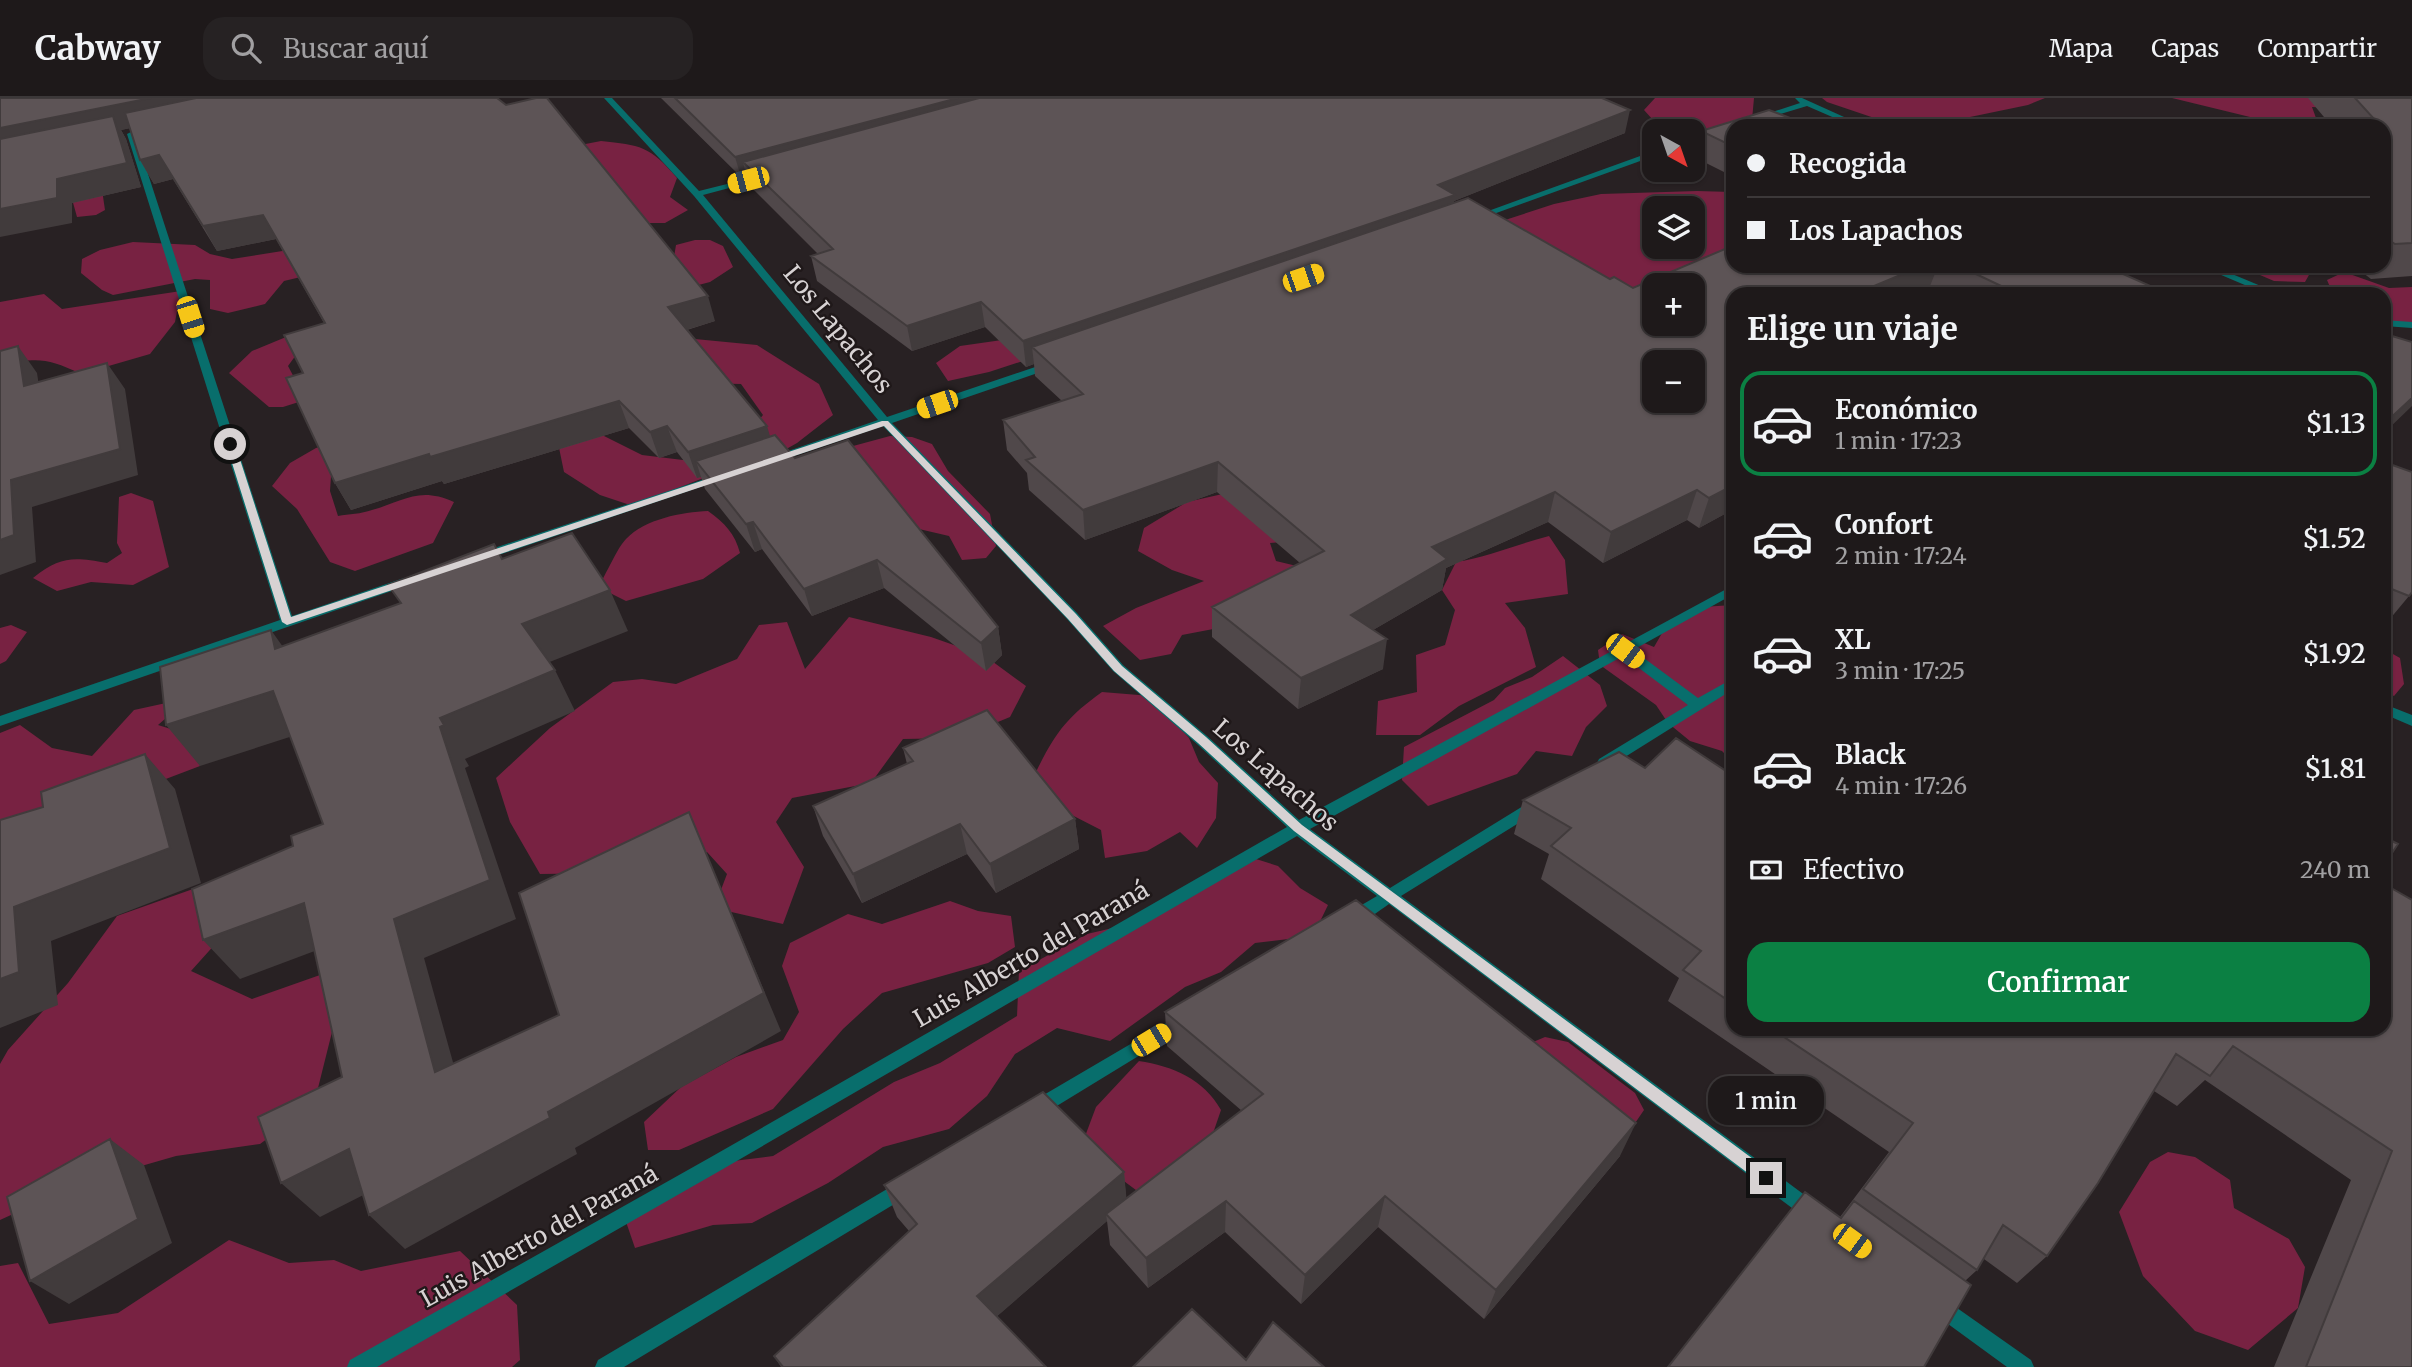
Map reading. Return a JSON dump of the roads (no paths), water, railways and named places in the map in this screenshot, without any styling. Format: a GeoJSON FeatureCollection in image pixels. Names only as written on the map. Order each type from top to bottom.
{"type":"FeatureCollection","features":[{"type":"Feature","properties":{"kind":"street","name":"Los Lapachos"},"geometry":{"type":"LineString","coordinates":[[608,98],[697,194],[885,422],[1072,616],[1118,668],[1298,828],[1824,1221]]}},
{"type":"Feature","properties":{"kind":"street"},"geometry":{"type":"LineString","coordinates":[[1752,119],[1801,101],[1843,119]]}},
{"type":"Feature","properties":{"kind":"street"},"geometry":{"type":"LineString","coordinates":[[1705,136],[1726,128]]}},
{"type":"Feature","properties":{"kind":"street"},"geometry":{"type":"LineString","coordinates":[[118,137],[144,131]]}},
{"type":"Feature","properties":{"kind":"street"},"geometry":{"type":"LineString","coordinates":[[131,134],[287,622]]}},
{"type":"Feature","properties":{"kind":"street"},"geometry":{"type":"LineString","coordinates":[[1459,223],[1642,157]]}},
{"type":"Feature","properties":{"kind":"street"},"geometry":{"type":"LineString","coordinates":[[697,194],[776,173]]}},
{"type":"Feature","properties":{"kind":"street"},"geometry":{"type":"LineString","coordinates":[[2221,273],[2250,287]]}},
{"type":"Feature","properties":{"kind":"street"},"geometry":{"type":"LineString","coordinates":[[2391,324],[2412,325]]}},
{"type":"Feature","properties":{"kind":"street"},"geometry":{"type":"LineString","coordinates":[[755,466],[1068,359]]}},
{"type":"Feature","properties":{"kind":"street"},"geometry":{"type":"LineString","coordinates":[[469,561],[729,474]]}},
{"type":"Feature","properties":{"kind":"street"},"geometry":{"type":"LineString","coordinates":[[0,721],[417,578]]}},
{"type":"Feature","properties":{"kind":"street","name":"Luis Alberto del Paraná"},"geometry":{"type":"LineString","coordinates":[[357,1367],[717,1164],[1298,828],[1726,593]]}},
{"type":"Feature","properties":{"kind":"street"},"geometry":{"type":"LineString","coordinates":[[1625,651],[1698,705]]}},
{"type":"Feature","properties":{"kind":"street"},"geometry":{"type":"LineString","coordinates":[[1595,769],[1726,688]]}},
{"type":"Feature","properties":{"kind":"street"},"geometry":{"type":"LineString","coordinates":[[2391,712],[2412,721]]}},
{"type":"Feature","properties":{"kind":"street"},"geometry":{"type":"LineString","coordinates":[[1341,926],[1549,797]]}},
{"type":"Feature","properties":{"kind":"street"},"geometry":{"type":"LineString","coordinates":[[1021,1118],[1199,1011]]}},
{"type":"Feature","properties":{"kind":"street"},"geometry":{"type":"LineString","coordinates":[[605,1367],[914,1182]]}},
{"type":"Feature","properties":{"kind":"street"},"geometry":{"type":"LineString","coordinates":[[1924,1294],[2024,1367]]}}]}
